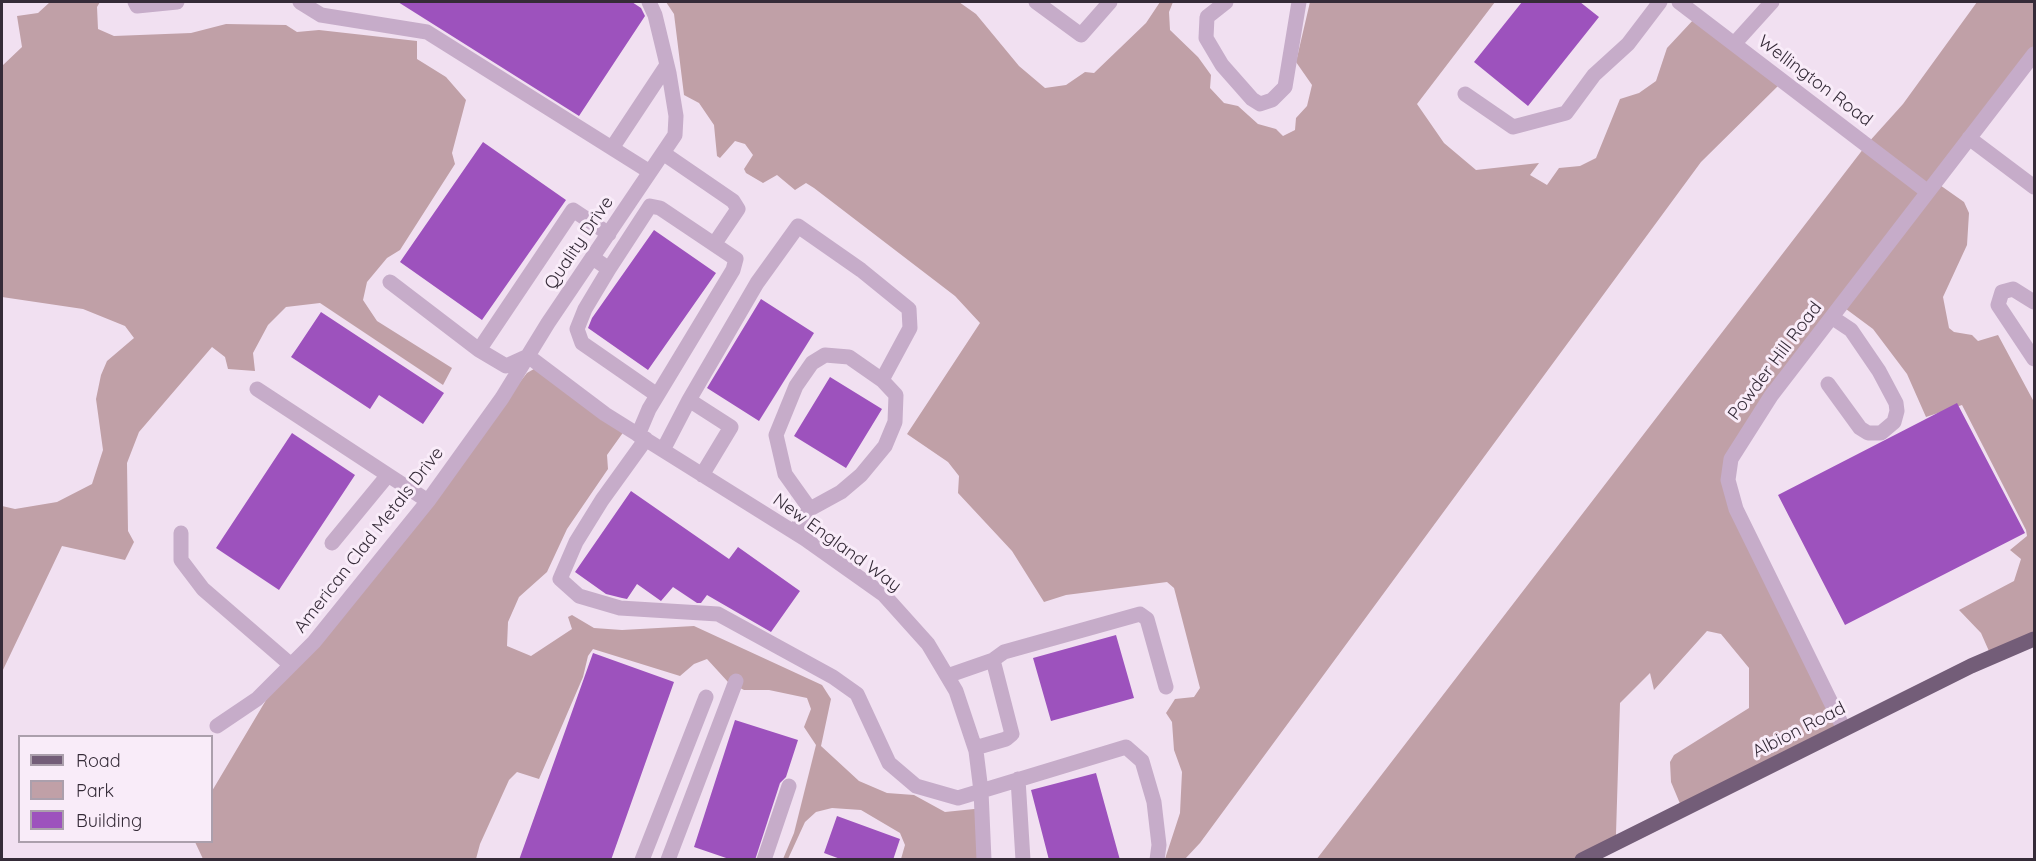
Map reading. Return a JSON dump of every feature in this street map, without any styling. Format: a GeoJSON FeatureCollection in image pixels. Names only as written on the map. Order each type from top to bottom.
{"type":"FeatureCollection","features":[{"type":"Feature","properties":{"kind":"main road","name":"Albion Road"},"geometry":{"type":"LineString","coordinates":[[1582,860],[1971,666],[2034,639]]}},
{"type":"Feature","properties":{"kind":"street"},"geometry":{"type":"LineString","coordinates":[[135,2],[137,6],[177,2]]}},
{"type":"Feature","properties":{"kind":"street"},"geometry":{"type":"LineString","coordinates":[[300,2],[321,15],[427,32],[650,172]]}},
{"type":"Feature","properties":{"kind":"street"},"geometry":{"type":"LineString","coordinates":[[612,148],[667,65],[655,15],[649,2]]}},
{"type":"Feature","properties":{"kind":"street"},"geometry":{"type":"LineString","coordinates":[[1036,2],[1081,35],[1110,2]]}},
{"type":"Feature","properties":{"kind":"street"},"geometry":{"type":"LineString","coordinates":[[1226,2],[1207,18],[1206,38],[1222,64],[1252,99],[1260,104],[1272,100],[1285,87],[1299,2]]}},
{"type":"Feature","properties":{"kind":"street"},"geometry":{"type":"LineString","coordinates":[[1465,94],[1513,127],[1566,113],[1594,75],[1628,44],[1660,2]]}},
{"type":"Feature","properties":{"kind":"street","name":"Wellington Road"},"geometry":{"type":"LineString","coordinates":[[1679,2],[1928,192]]}},
{"type":"Feature","properties":{"kind":"street"},"geometry":{"type":"LineString","coordinates":[[1734,44],[1772,2]]}},
{"type":"Feature","properties":{"kind":"street","name":"Powder Hill Road"},"geometry":{"type":"LineString","coordinates":[[1844,729],[1736,509],[1728,480],[1731,459],[1745,433],[2034,54]]}},
{"type":"Feature","properties":{"kind":"street","name":"Quality Drive"},"geometry":{"type":"LineString","coordinates":[[528,356],[675,135],[676,116],[667,65]]}},
{"type":"Feature","properties":{"kind":"street"},"geometry":{"type":"LineString","coordinates":[[1970,138],[2034,187]]}},
{"type":"Feature","properties":{"kind":"street"},"geometry":{"type":"LineString","coordinates":[[663,153],[733,201],[738,209],[715,243]]}},
{"type":"Feature","properties":{"kind":"street"},"geometry":{"type":"LineString","coordinates":[[657,396],[582,343],[577,329],[585,309],[650,206],[660,208],[736,259],[733,270],[657,396],[642,437],[576,542],[560,579],[579,596],[620,608],[717,614],[832,676],[857,694],[889,763],[916,786],[958,798],[1126,747],[1133,750],[1142,761],[1154,802],[1159,845],[1157,860]]}},
{"type":"Feature","properties":{"kind":"street"},"geometry":{"type":"LineString","coordinates":[[479,350],[573,210],[609,234]]}},
{"type":"Feature","properties":{"kind":"street"},"geometry":{"type":"LineString","coordinates":[[663,450],[689,400],[757,283],[798,226],[861,270],[909,309],[910,328],[882,380]]}},
{"type":"Feature","properties":{"kind":"street"},"geometry":{"type":"LineString","coordinates":[[593,258],[609,269]]}},
{"type":"Feature","properties":{"kind":"street"},"geometry":{"type":"LineString","coordinates":[[390,282],[479,350],[507,366],[528,356]]}},
{"type":"Feature","properties":{"kind":"street"},"geometry":{"type":"LineString","coordinates":[[2034,302],[2013,289],[2002,292],[1998,305],[2034,358]]}},
{"type":"Feature","properties":{"kind":"street"},"geometry":{"type":"LineString","coordinates":[[1828,384],[1860,428],[1868,433],[1881,433],[1894,423],[1898,411],[1896,403],[1880,371],[1851,330],[1833,318]]}},
{"type":"Feature","properties":{"kind":"street"},"geometry":{"type":"LineString","coordinates":[[794,532],[810,509],[841,492],[861,475],[885,446],[895,422],[896,395],[882,380],[849,357],[825,355],[812,363],[796,386],[776,435],[785,474],[810,509]]}},
{"type":"Feature","properties":{"kind":"street","name":"New England Way"},"geometry":{"type":"LineString","coordinates":[[528,356],[605,414],[794,532],[884,595],[928,644],[956,690],[975,748],[981,791],[984,860]]}},
{"type":"Feature","properties":{"kind":"street","name":"American Clad Metals Drive"},"geometry":{"type":"LineString","coordinates":[[217,726],[257,699],[314,642],[428,501],[502,398],[528,356]]}},
{"type":"Feature","properties":{"kind":"street"},"geometry":{"type":"LineString","coordinates":[[258,389],[428,501]]}},
{"type":"Feature","properties":{"kind":"street"},"geometry":{"type":"LineString","coordinates":[[689,400],[731,427],[702,475]]}},
{"type":"Feature","properties":{"kind":"street"},"geometry":{"type":"LineString","coordinates":[[332,543],[388,475]]}},
{"type":"Feature","properties":{"kind":"street"},"geometry":{"type":"LineString","coordinates":[[181,533],[181,560],[203,589],[291,665]]}},
{"type":"Feature","properties":{"kind":"street"},"geometry":{"type":"LineString","coordinates":[[947,676],[993,660],[1004,652],[1140,614],[1147,619],[1166,687]]}},
{"type":"Feature","properties":{"kind":"street"},"geometry":{"type":"LineString","coordinates":[[975,748],[1006,739],[1012,734],[993,660]]}},
{"type":"Feature","properties":{"kind":"street"},"geometry":{"type":"LineString","coordinates":[[668,860],[736,681]]}},
{"type":"Feature","properties":{"kind":"street"},"geometry":{"type":"LineString","coordinates":[[642,860],[706,697]]}},
{"type":"Feature","properties":{"kind":"street"},"geometry":{"type":"LineString","coordinates":[[1018,778],[1023,860]]}},
{"type":"Feature","properties":{"kind":"street"},"geometry":{"type":"LineString","coordinates":[[764,860],[789,786]]}},
{"type":"Feature","properties":{"kind":"green space"},"geometry":{"type":"Polygon","coordinates":[[[50,2],[100,2],[97,7],[98,29],[114,36],[191,33],[226,24],[286,25],[297,32],[319,30],[417,41],[417,59],[446,77],[466,100],[452,153],[455,164],[400,250],[387,258],[367,282],[363,300],[377,321],[452,368],[443,385],[320,303],[286,307],[268,325],[253,353],[255,371],[228,369],[225,357],[212,347],[139,432],[127,463],[128,531],[134,542],[125,560],[62,546],[2,672],[2,506],[15,509],[57,502],[92,484],[103,450],[96,399],[101,375],[107,361],[134,338],[125,326],[83,309],[2,297],[2,66],[22,47],[17,16],[38,13],[50,2]]]}},
{"type":"Feature","properties":{"kind":"green space"},"geometry":{"type":"Polygon","coordinates":[[[666,2],[959,2],[976,14],[1019,66],[1045,88],[1066,85],[1085,72],[1094,73],[1146,23],[1160,2],[1173,2],[1169,12],[1170,30],[1198,57],[1211,75],[1210,88],[1224,103],[1238,106],[1258,124],[1276,129],[1283,136],[1295,130],[1296,118],[1307,106],[1312,85],[1296,62],[1310,2],[1495,2],[1417,104],[1444,143],[1476,170],[1539,163],[1530,175],[1547,185],[1559,168],[1580,166],[1596,158],[1620,99],[1639,93],[1656,81],[1667,48],[1695,18],[1781,83],[1701,162],[1200,843],[1185,859],[1165,859],[1180,813],[1182,772],[1174,750],[1172,722],[1166,713],[1175,699],[1194,697],[1200,688],[1174,588],[1167,582],[1066,595],[1044,602],[1012,551],[958,493],[959,476],[948,462],[907,434],[980,323],[955,296],[814,188],[806,183],[795,190],[777,175],[763,183],[746,173],[744,169],[753,155],[745,144],[735,141],[720,158],[717,156],[714,125],[699,103],[684,95],[674,14],[666,2]]]}},
{"type":"Feature","properties":{"kind":"green space"},"geometry":{"type":"Polygon","coordinates":[[[1977,2],[2034,2],[2034,54],[1937,183],[1964,202],[1969,213],[1967,245],[1943,297],[1949,328],[1954,332],[1972,335],[1978,341],[1998,335],[2034,402],[2034,639],[1992,658],[1981,633],[1959,610],[2014,581],[2021,559],[2010,550],[2027,536],[1962,405],[1926,417],[1907,374],[1873,329],[1842,306],[1742,439],[1728,486],[1842,729],[1681,806],[1671,782],[1670,762],[1674,755],[1749,708],[1749,668],[1721,634],[1707,631],[1654,690],[1650,673],[1620,703],[1616,834],[1618,841],[1584,859],[1316,860],[1867,144],[1903,104],[1977,2]]]}},
{"type":"Feature","properties":{"kind":"green space"},"geometry":{"type":"Polygon","coordinates":[[[539,366],[627,427],[607,455],[608,469],[567,529],[547,572],[519,597],[508,622],[507,646],[531,656],[572,629],[568,617],[572,615],[594,628],[622,630],[694,626],[822,685],[831,699],[821,746],[859,781],[887,793],[914,795],[945,812],[984,808],[986,859],[901,859],[905,845],[900,833],[861,810],[832,808],[816,812],[805,822],[788,859],[783,859],[794,833],[816,745],[804,727],[811,709],[807,698],[769,690],[744,690],[728,682],[707,659],[694,664],[680,676],[593,649],[588,656],[583,677],[539,779],[517,772],[509,780],[480,844],[476,859],[203,859],[195,843],[213,843],[213,789],[275,685],[316,640],[527,373],[539,366]]]}},
{"type":"Feature","properties":{"kind":"building"},"geometry":{"type":"Polygon","coordinates":[[[398,2],[632,2],[641,8],[645,16],[579,116],[398,2]]]}},
{"type":"Feature","properties":{"kind":"building"},"geometry":{"type":"Polygon","coordinates":[[[1522,2],[1580,2],[1599,17],[1528,106],[1474,62],[1522,2]]]}},
{"type":"Feature","properties":{"kind":"building"},"geometry":{"type":"Polygon","coordinates":[[[483,142],[566,200],[482,320],[400,262],[483,142]]]}},
{"type":"Feature","properties":{"kind":"building"},"geometry":{"type":"Polygon","coordinates":[[[654,230],[716,273],[648,370],[588,328],[592,318],[654,230]]]}},
{"type":"Feature","properties":{"kind":"building"},"geometry":{"type":"Polygon","coordinates":[[[761,299],[814,333],[759,421],[707,388],[761,299]]]}},
{"type":"Feature","properties":{"kind":"building"},"geometry":{"type":"Polygon","coordinates":[[[321,312],[444,393],[423,424],[379,395],[370,409],[291,357],[321,312]]]}},
{"type":"Feature","properties":{"kind":"building"},"geometry":{"type":"Polygon","coordinates":[[[830,377],[882,409],[846,468],[794,436],[830,377]]]}},
{"type":"Feature","properties":{"kind":"building"},"geometry":{"type":"Polygon","coordinates":[[[1957,403],[2025,533],[1845,625],[1778,495],[1957,403]]]}},
{"type":"Feature","properties":{"kind":"building"},"geometry":{"type":"Polygon","coordinates":[[[292,433],[355,475],[279,590],[216,548],[292,433]]]}},
{"type":"Feature","properties":{"kind":"building"},"geometry":{"type":"Polygon","coordinates":[[[631,491],[729,559],[738,547],[800,591],[771,632],[707,595],[701,603],[697,603],[673,587],[661,601],[637,584],[627,599],[606,594],[575,572],[631,491]]]}},
{"type":"Feature","properties":{"kind":"building"},"geometry":{"type":"Polygon","coordinates":[[[1116,635],[1134,698],[1051,721],[1033,658],[1116,635]]]}},
{"type":"Feature","properties":{"kind":"building"},"geometry":{"type":"Polygon","coordinates":[[[593,653],[674,682],[611,860],[519,860],[593,653]]]}},
{"type":"Feature","properties":{"kind":"building"},"geometry":{"type":"Polygon","coordinates":[[[735,720],[798,740],[786,777],[780,783],[755,860],[732,860],[694,847],[735,720]]]}},
{"type":"Feature","properties":{"kind":"building"},"geometry":{"type":"Polygon","coordinates":[[[1096,773],[1120,860],[1049,860],[1031,790],[1096,773]]]}},
{"type":"Feature","properties":{"kind":"building"},"geometry":{"type":"Polygon","coordinates":[[[837,816],[900,839],[893,860],[843,860],[824,853],[837,816]]]}}]}
